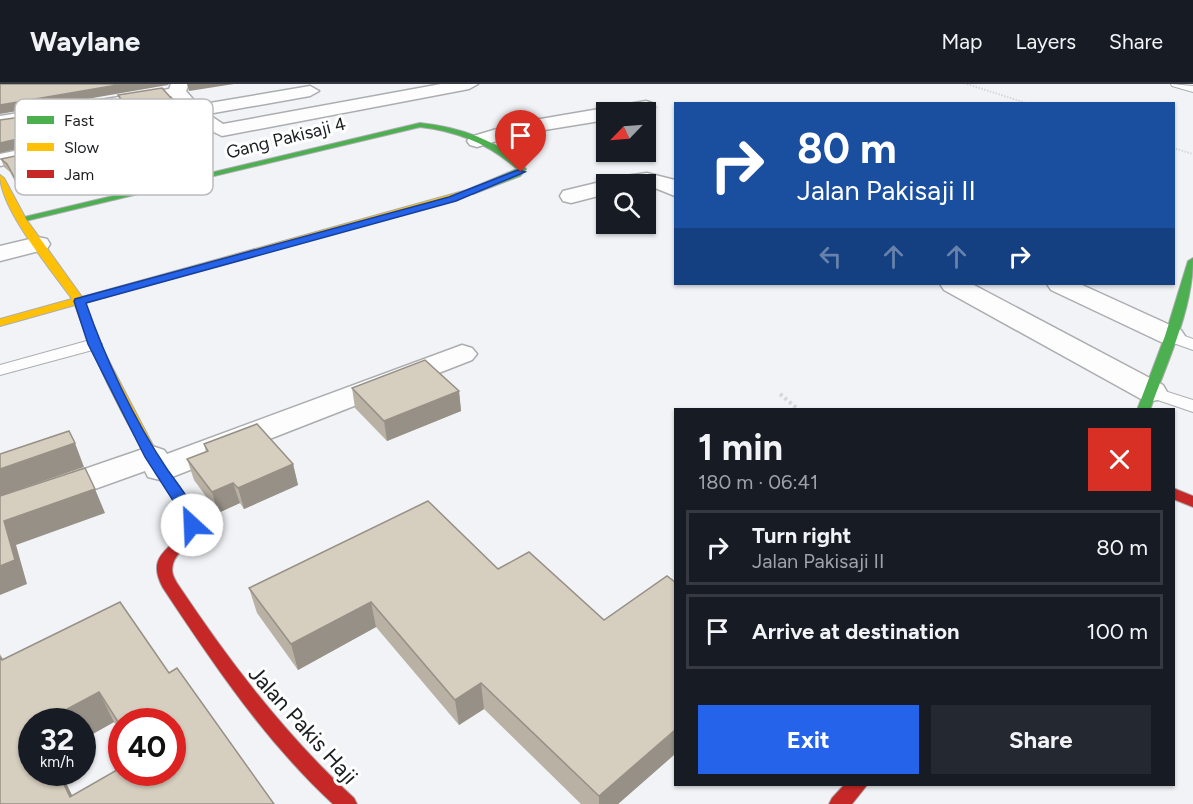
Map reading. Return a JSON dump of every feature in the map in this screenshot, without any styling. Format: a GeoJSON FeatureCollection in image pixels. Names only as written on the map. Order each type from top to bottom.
{"type":"FeatureCollection","features":[{"type":"Feature","properties":{"kind":"street"},"geometry":{"type":"LineString","coordinates":[[213,127],[222,130],[470,84]]}},
{"type":"Feature","properties":{"kind":"street"},"geometry":{"type":"LineString","coordinates":[[118,99],[179,87]]}},
{"type":"Feature","properties":{"kind":"street"},"geometry":{"type":"LineString","coordinates":[[213,108],[329,88]]}},
{"type":"Feature","properties":{"kind":"street"},"geometry":{"type":"LineString","coordinates":[[477,141],[517,129],[596,116]]}},
{"type":"Feature","properties":{"kind":"street"},"geometry":{"type":"LineString","coordinates":[[0,122],[15,119]]}},
{"type":"Feature","properties":{"kind":"street","name":"Gang Pakisaji 4"},"geometry":{"type":"LineString","coordinates":[[213,174],[420,125],[477,141]]}},
{"type":"Feature","properties":{"kind":"street"},"geometry":{"type":"LineString","coordinates":[[222,130],[226,139],[245,144],[326,128]]}},
{"type":"Feature","properties":{"kind":"street"},"geometry":{"type":"LineString","coordinates":[[0,323],[453,199],[521,172],[515,161],[477,141]]}},
{"type":"Feature","properties":{"kind":"street"},"geometry":{"type":"LineString","coordinates":[[0,160],[15,157]]}},
{"type":"Feature","properties":{"kind":"street","name":"Jalan Pakis Haji"},"geometry":{"type":"LineString","coordinates":[[0,178],[21,219],[79,301],[94,344],[156,463],[191,516],[192,525],[189,536],[167,560],[164,571],[169,584],[242,694],[327,788],[347,804]]}},
{"type":"Feature","properties":{"kind":"street"},"geometry":{"type":"LineString","coordinates":[[656,180],[674,188]]}},
{"type":"Feature","properties":{"kind":"street"},"geometry":{"type":"LineString","coordinates":[[571,196],[596,190]]}},
{"type":"Feature","properties":{"kind":"street","name":"Gang Pakisaji 4"},"geometry":{"type":"LineString","coordinates":[[21,219],[123,195]]}},
{"type":"Feature","properties":{"kind":"street"},"geometry":{"type":"LineString","coordinates":[[0,254],[38,244]]}},
{"type":"Feature","properties":{"kind":"street"},"geometry":{"type":"LineString","coordinates":[[955,285],[1147,401],[1182,341],[1193,261]]}},
{"type":"Feature","properties":{"kind":"street"},"geometry":{"type":"LineString","coordinates":[[1062,285],[1182,341]]}},
{"type":"Feature","properties":{"kind":"street"},"geometry":{"type":"LineString","coordinates":[[0,511],[156,463],[462,354]]}},
{"type":"Feature","properties":{"kind":"street"},"geometry":{"type":"LineString","coordinates":[[1175,494],[1193,502]]}},
{"type":"Feature","properties":{"kind":"street"},"geometry":{"type":"LineString","coordinates":[[839,804],[856,786]]}},
{"type":"Feature","properties":{"kind":"lane"},"geometry":{"type":"LineString","coordinates":[[1176,84],[1193,89]]}},
{"type":"Feature","properties":{"kind":"lane"},"geometry":{"type":"LineString","coordinates":[[0,370],[94,344]]}},
{"type":"Feature","properties":{"kind":"lane"},"geometry":{"type":"LineString","coordinates":[[1147,401],[1193,406]]}},
{"type":"Feature","properties":{"kind":"path"},"geometry":{"type":"LineString","coordinates":[[967,84],[1023,102]]}},
{"type":"Feature","properties":{"kind":"path"},"geometry":{"type":"LineString","coordinates":[[1175,149],[1193,154]]}},
{"type":"Feature","properties":{"kind":"path"},"geometry":{"type":"LineString","coordinates":[[780,394],[797,408]]}},
{"type":"Feature","properties":{"kind":"building"},"geometry":{"type":"Polygon","coordinates":[[[0,84],[123,84],[35,99],[15,99],[15,102],[0,105],[0,84]]]}},
{"type":"Feature","properties":{"kind":"building"},"geometry":{"type":"Polygon","coordinates":[[[162,88],[172,99],[121,99],[118,95],[162,88]]]}},
{"type":"Feature","properties":{"kind":"building"},"geometry":{"type":"Polygon","coordinates":[[[15,118],[15,140],[0,143],[0,120],[15,118]]]}},
{"type":"Feature","properties":{"kind":"building"},"geometry":{"type":"Polygon","coordinates":[[[15,156],[15,179],[7,164],[1,159],[15,156]]]}},
{"type":"Feature","properties":{"kind":"building"},"geometry":{"type":"Polygon","coordinates":[[[425,360],[459,391],[384,421],[352,388],[425,360]]]}},
{"type":"Feature","properties":{"kind":"building"},"geometry":{"type":"Polygon","coordinates":[[[257,424],[293,464],[238,488],[233,483],[212,492],[187,459],[208,451],[204,444],[257,424]]]}},
{"type":"Feature","properties":{"kind":"building"},"geometry":{"type":"Polygon","coordinates":[[[69,431],[75,443],[0,469],[0,454],[69,431]]]}},
{"type":"Feature","properties":{"kind":"building"},"geometry":{"type":"Polygon","coordinates":[[[85,468],[95,489],[4,521],[15,560],[0,566],[0,496],[85,468]]]}},
{"type":"Feature","properties":{"kind":"building"},"geometry":{"type":"Polygon","coordinates":[[[428,501],[498,569],[529,552],[604,620],[667,576],[674,581],[674,731],[599,796],[481,683],[455,700],[371,602],[291,644],[249,588],[428,501]]]}},
{"type":"Feature","properties":{"kind":"building"},"geometry":{"type":"Polygon","coordinates":[[[120,602],[169,673],[177,668],[274,804],[0,804],[0,657],[2,660],[120,602]],[[99,692],[69,708],[18,708],[18,786],[65,786],[70,797],[89,786],[96,786],[96,782],[108,775],[108,786],[186,786],[186,708],[109,708],[99,692]]]}},
{"type":"Feature","properties":{"kind":"traffic: fast"},"geometry":{"type":"LineString","coordinates":[[213,174],[420,125],[447,129],[475,138],[500,151],[522,169],[517,174],[470,192]]}},
{"type":"Feature","properties":{"kind":"traffic: fast"},"geometry":{"type":"LineString","coordinates":[[21,219],[123,195]]}},
{"type":"Feature","properties":{"kind":"traffic: fast"},"geometry":{"type":"LineString","coordinates":[[1144,408],[1171,336],[1193,261]]}},
{"type":"Feature","properties":{"kind":"traffic: slow"},"geometry":{"type":"LineString","coordinates":[[0,178],[21,219],[79,301],[94,344],[152,457],[184,506]]}},
{"type":"Feature","properties":{"kind":"traffic: slow"},"geometry":{"type":"LineString","coordinates":[[0,323],[470,192]]}},
{"type":"Feature","properties":{"kind":"traffic: jam"},"geometry":{"type":"LineString","coordinates":[[1175,494],[1193,502]]}},
{"type":"Feature","properties":{"kind":"traffic: jam"},"geometry":{"type":"LineString","coordinates":[[184,506],[190,518],[191,527],[188,535],[170,554],[166,562],[164,573],[169,584],[250,700],[296,754],[347,804]]}},
{"type":"Feature","properties":{"kind":"traffic: jam"},"geometry":{"type":"LineString","coordinates":[[839,804],[856,786]]}},
{"type":"Feature","properties":{"kind":"route"},"geometry":{"type":"LineString","coordinates":[[192,525],[191,516],[152,457],[94,344],[79,301],[453,199],[521,172]]}}]}
